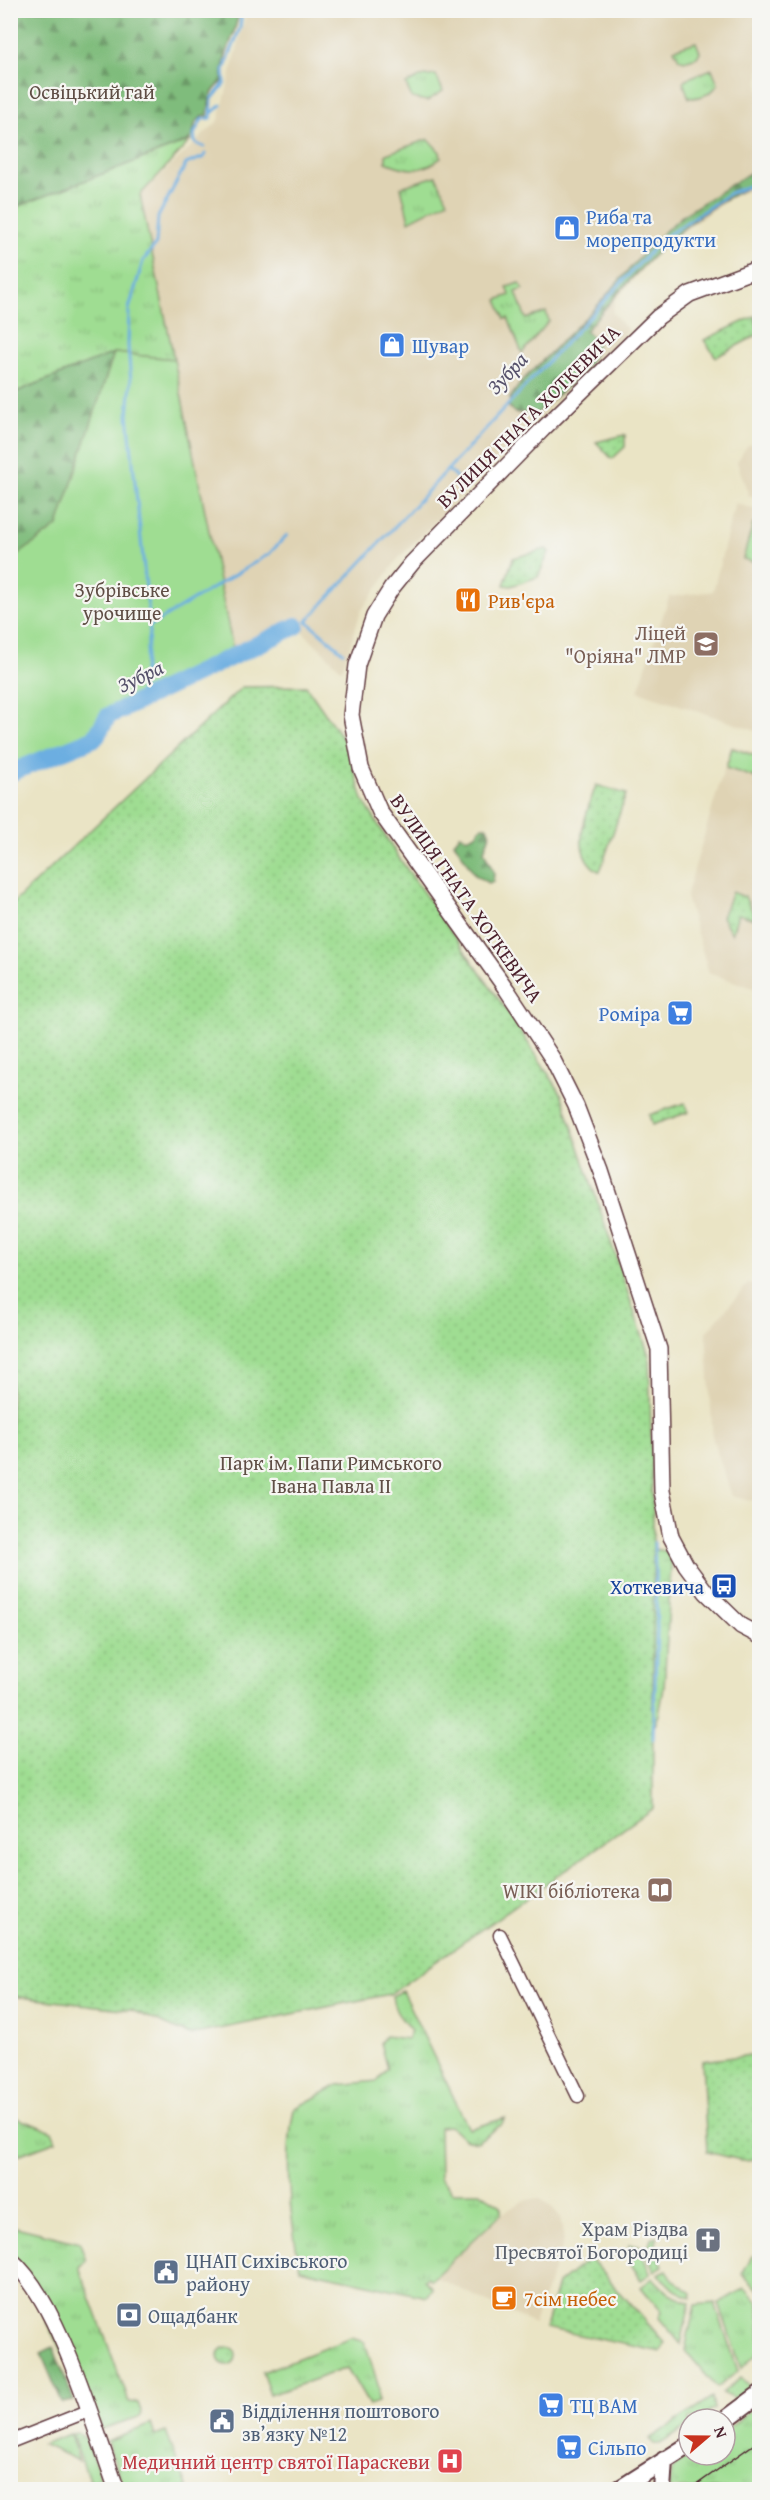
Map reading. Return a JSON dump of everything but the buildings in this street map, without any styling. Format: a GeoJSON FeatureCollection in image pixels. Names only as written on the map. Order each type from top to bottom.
{"type":"FeatureCollection","features":[{"type":"Feature","properties":{"kind":"main road"},"geometry":{"type":"LineString","coordinates":[[737,2411],[759,2394]]}},
{"type":"Feature","properties":{"kind":"main road"},"geometry":{"type":"LineString","coordinates":[[618,2490],[677,2452]]}},
{"type":"Feature","properties":{"kind":"main road"},"geometry":{"type":"LineString","coordinates":[[662,2490],[664,2460]]}},
{"type":"Feature","properties":{"kind":"street","name":"ВУЛИЦЯ ГНАТА ХОТКЕВИЧА"},"geometry":{"type":"LineString","coordinates":[[759,268],[690,294],[658,317],[412,563],[374,616],[357,665],[351,715],[361,768],[380,812],[507,990],[552,1058],[576,1106],[605,1182],[659,1349],[662,1491],[671,1536],[686,1565],[705,1592],[741,1626],[759,1636]]}},
{"type":"Feature","properties":{"kind":"street"},"geometry":{"type":"LineString","coordinates":[[500,1935],[578,2096]]}},
{"type":"Feature","properties":{"kind":"street"},"geometry":{"type":"LineString","coordinates":[[10,2259],[20,2267],[51,2315],[117,2490]]}},
{"type":"Feature","properties":{"kind":"street"},"geometry":{"type":"LineString","coordinates":[[10,2442],[88,2411]]}},
{"type":"Feature","properties":{"kind":"shaded area","name":"Шувар"},"geometry":{"type":"Polygon","coordinates":[[[247,11],[759,11],[759,187],[731,197],[664,245],[615,300],[612,312],[628,330],[397,560],[361,611],[342,670],[301,630],[234,654],[140,195],[219,120],[247,11]]]}},
{"type":"Feature","properties":{"kind":"shaded area"},"geometry":{"type":"Polygon","coordinates":[[[759,440],[759,500],[749,496],[737,462],[747,446],[759,440]]]}},
{"type":"Feature","properties":{"kind":"shaded area","name":"Ліцей \"Оріяна\" ЛМР"},"geometry":{"type":"Polygon","coordinates":[[[735,503],[759,511],[759,732],[638,691],[669,597],[713,591],[735,503]]]}},
{"type":"Feature","properties":{"kind":"shaded area"},"geometry":{"type":"Polygon","coordinates":[[[731,745],[759,754],[759,990],[709,973],[686,897],[731,745]]]}},
{"type":"Feature","properties":{"kind":"shaded area"},"geometry":{"type":"Polygon","coordinates":[[[749,1283],[760,1288],[760,1498],[750,1501],[732,1496],[713,1440],[706,1332],[749,1283]]]}},
{"type":"Feature","properties":{"kind":"shaded area"},"geometry":{"type":"Polygon","coordinates":[[[539,2198],[551,2206],[560,2217],[564,2240],[534,2324],[433,2276],[501,2214],[523,2201],[539,2198]]]}},
{"type":"Feature","properties":{"kind":"green space","name":"Освіцький гай"},"geometry":{"type":"Polygon","coordinates":[[[11,10],[239,10],[224,63],[223,82],[212,93],[208,116],[204,115],[196,122],[191,140],[11,209],[11,10]]]}},
{"type":"Feature","properties":{"kind":"green space"},"geometry":{"type":"Polygon","coordinates":[[[696,42],[700,52],[697,57],[684,61],[679,59],[674,49],[696,42]]]}},
{"type":"Feature","properties":{"kind":"green space"},"geometry":{"type":"Polygon","coordinates":[[[712,69],[718,84],[716,87],[706,95],[689,98],[683,82],[712,69]]]}},
{"type":"Feature","properties":{"kind":"green space"},"geometry":{"type":"Polygon","coordinates":[[[436,75],[443,91],[427,101],[412,98],[406,84],[420,77],[436,75]]]}},
{"type":"Feature","properties":{"kind":"green space"},"geometry":{"type":"Polygon","coordinates":[[[428,139],[440,152],[441,158],[434,163],[421,168],[408,169],[386,162],[386,154],[428,139]]]}},
{"type":"Feature","properties":{"kind":"green space"},"geometry":{"type":"Polygon","coordinates":[[[191,140],[140,195],[174,359],[114,353],[11,394],[11,209],[191,140]]]}},
{"type":"Feature","properties":{"kind":"green space"},"geometry":{"type":"Polygon","coordinates":[[[759,167],[759,183],[732,195],[685,227],[623,287],[585,331],[597,340],[595,351],[583,371],[574,380],[537,413],[515,413],[509,407],[510,398],[522,381],[597,306],[654,241],[683,215],[759,167]]]}},
{"type":"Feature","properties":{"kind":"green space"},"geometry":{"type":"Polygon","coordinates":[[[436,176],[448,201],[409,221],[401,187],[436,176]]]}},
{"type":"Feature","properties":{"kind":"green space"},"geometry":{"type":"Polygon","coordinates":[[[520,283],[523,289],[516,292],[526,319],[546,312],[549,321],[522,353],[508,318],[505,319],[497,300],[510,295],[507,287],[520,283]]]}},
{"type":"Feature","properties":{"kind":"green space"},"geometry":{"type":"Polygon","coordinates":[[[755,316],[759,334],[716,357],[704,340],[755,316]]]}},
{"type":"Feature","properties":{"kind":"green space"},"geometry":{"type":"Polygon","coordinates":[[[114,353],[58,526],[11,560],[11,394],[114,353]]]}},
{"type":"Feature","properties":{"kind":"green space","name":"Зубрівське урочище"},"geometry":{"type":"Polygon","coordinates":[[[114,353],[174,359],[234,654],[108,716],[95,738],[11,773],[11,560],[58,526],[114,353]]]}},
{"type":"Feature","properties":{"kind":"green space"},"geometry":{"type":"Polygon","coordinates":[[[625,435],[625,447],[612,459],[596,442],[625,435]]]}},
{"type":"Feature","properties":{"kind":"green space"},"geometry":{"type":"Polygon","coordinates":[[[753,524],[759,526],[759,564],[743,559],[753,524]]]}},
{"type":"Feature","properties":{"kind":"green space"},"geometry":{"type":"Polygon","coordinates":[[[546,549],[549,552],[538,577],[511,586],[504,585],[513,558],[546,549]]]}},
{"type":"Feature","properties":{"kind":"green space","name":"Парк ім. Папи Римського Івана Павла ІІ"},"geometry":{"type":"Polygon","coordinates":[[[306,686],[347,745],[363,800],[397,855],[510,1015],[561,1093],[649,1356],[653,1518],[653,1808],[390,1994],[190,2035],[131,2010],[11,1996],[11,905],[242,687],[306,686]]]}},
{"type":"Feature","properties":{"kind":"green space"},"geometry":{"type":"Polygon","coordinates":[[[732,748],[759,757],[756,778],[726,768],[732,748]]]}},
{"type":"Feature","properties":{"kind":"green space"},"geometry":{"type":"Polygon","coordinates":[[[596,785],[626,794],[600,872],[590,864],[584,854],[582,844],[582,832],[596,785]]]}},
{"type":"Feature","properties":{"kind":"green space"},"geometry":{"type":"Polygon","coordinates":[[[482,826],[487,827],[490,834],[484,851],[494,873],[493,882],[488,883],[475,875],[454,842],[460,835],[467,838],[476,834],[482,826]]]}},
{"type":"Feature","properties":{"kind":"green space"},"geometry":{"type":"Polygon","coordinates":[[[732,892],[745,897],[757,920],[738,914],[732,934],[722,917],[732,892]]]}},
{"type":"Feature","properties":{"kind":"green space"},"geometry":{"type":"Polygon","coordinates":[[[685,1103],[689,1112],[652,1125],[649,1115],[685,1103]]]}},
{"type":"Feature","properties":{"kind":"green space"},"geometry":{"type":"Polygon","coordinates":[[[647,1548],[672,1552],[664,1688],[659,1715],[643,1752],[647,1548]]]}},
{"type":"Feature","properties":{"kind":"green space"},"geometry":{"type":"Polygon","coordinates":[[[402,1991],[469,2129],[505,2118],[501,2125],[477,2142],[464,2139],[450,2126],[439,2127],[440,2177],[452,2192],[480,2192],[501,2206],[501,2214],[431,2280],[428,2277],[424,2280],[433,2288],[427,2297],[300,2269],[289,2189],[289,2149],[294,2109],[338,2085],[377,2081],[387,2069],[380,2043],[385,2036],[407,2039],[411,2031],[393,2002],[392,1996],[402,1991]]]}},
{"type":"Feature","properties":{"kind":"green space"},"geometry":{"type":"Polygon","coordinates":[[[759,2054],[759,2159],[741,2160],[707,2152],[702,2061],[759,2054]]]}},
{"type":"Feature","properties":{"kind":"green space"},"geometry":{"type":"Polygon","coordinates":[[[11,2116],[52,2131],[56,2141],[18,2155],[11,2135],[11,2116]]]}},
{"type":"Feature","properties":{"kind":"green space"},"geometry":{"type":"Polygon","coordinates":[[[16,2227],[80,2243],[86,2260],[79,2267],[129,2402],[138,2403],[142,2414],[139,2417],[101,2429],[11,2253],[10,2234],[16,2227]]]}},
{"type":"Feature","properties":{"kind":"green space"},"geometry":{"type":"Polygon","coordinates":[[[656,2236],[656,2248],[663,2266],[654,2271],[647,2252],[651,2239],[656,2236]]]}},
{"type":"Feature","properties":{"kind":"green space"},"geometry":{"type":"Polygon","coordinates":[[[629,2245],[639,2245],[650,2274],[641,2280],[631,2264],[629,2245]]]}},
{"type":"Feature","properties":{"kind":"green space"},"geometry":{"type":"Polygon","coordinates":[[[759,2250],[759,2290],[742,2274],[752,2256],[758,2256],[759,2250]]]}},
{"type":"Feature","properties":{"kind":"green space"},"geometry":{"type":"Polygon","coordinates":[[[590,2258],[665,2343],[661,2352],[545,2328],[558,2284],[590,2258]]]}},
{"type":"Feature","properties":{"kind":"green space"},"geometry":{"type":"Polygon","coordinates":[[[667,2270],[672,2279],[692,2293],[691,2298],[673,2289],[658,2274],[667,2270]]]}},
{"type":"Feature","properties":{"kind":"green space"},"geometry":{"type":"Polygon","coordinates":[[[653,2278],[669,2294],[690,2303],[681,2344],[659,2318],[662,2312],[641,2287],[653,2278]]]}},
{"type":"Feature","properties":{"kind":"green space"},"geometry":{"type":"Polygon","coordinates":[[[745,2288],[759,2303],[760,2351],[741,2369],[719,2303],[745,2288]]]}},
{"type":"Feature","properties":{"kind":"green space"},"geometry":{"type":"Polygon","coordinates":[[[715,2303],[738,2371],[717,2388],[685,2350],[695,2305],[715,2303]]]}},
{"type":"Feature","properties":{"kind":"green space"},"geometry":{"type":"Polygon","coordinates":[[[351,2338],[365,2342],[379,2388],[378,2402],[369,2405],[347,2368],[270,2395],[262,2372],[351,2338]]]}},
{"type":"Feature","properties":{"kind":"green space"},"geometry":{"type":"Polygon","coordinates":[[[53,2347],[74,2401],[62,2403],[41,2353],[53,2347]]]}},
{"type":"Feature","properties":{"kind":"green space"},"geometry":{"type":"Polygon","coordinates":[[[227,2347],[233,2350],[236,2356],[233,2362],[227,2365],[221,2362],[218,2356],[221,2350],[227,2347]]]}},
{"type":"Feature","properties":{"kind":"green space"},"geometry":{"type":"Polygon","coordinates":[[[741,2378],[752,2389],[734,2399],[722,2393],[741,2378]]]}},
{"type":"Feature","properties":{"kind":"green space"},"geometry":{"type":"Polygon","coordinates":[[[712,2398],[714,2407],[698,2407],[712,2398]]]}},
{"type":"Feature","properties":{"kind":"green space"},"geometry":{"type":"Polygon","coordinates":[[[759,2404],[760,2484],[752,2490],[669,2489],[670,2477],[677,2464],[677,2467],[737,2467],[737,2421],[759,2404]]]}},
{"type":"Feature","properties":{"kind":"green space"},"geometry":{"type":"Polygon","coordinates":[[[677,2421],[677,2433],[660,2444],[654,2444],[649,2439],[677,2421]]]}},
{"type":"Feature","properties":{"kind":"green space"},"geometry":{"type":"Polygon","coordinates":[[[151,2424],[155,2436],[166,2432],[188,2489],[125,2489],[107,2442],[151,2424]]]}},
{"type":"Feature","properties":{"kind":"green space"},"geometry":{"type":"Polygon","coordinates":[[[77,2432],[86,2438],[101,2478],[90,2482],[71,2433],[77,2432]]]}},
{"type":"Feature","properties":{"kind":"green space"},"geometry":{"type":"Polygon","coordinates":[[[70,2434],[79,2461],[42,2444],[70,2434]]]}},
{"type":"Feature","properties":{"kind":"waterway"},"geometry":{"type":"LineString","coordinates":[[204,147],[195,143],[194,134],[202,119],[211,118],[212,99],[225,83],[224,70],[240,28],[242,10]]}},
{"type":"Feature","properties":{"kind":"waterway"},"geometry":{"type":"LineString","coordinates":[[212,113],[221,105]]}},
{"type":"Feature","properties":{"kind":"waterway"},"geometry":{"type":"LineString","coordinates":[[140,700],[150,626],[128,415],[131,382],[128,346],[129,309],[143,261],[156,244],[158,217],[186,164],[204,157],[205,154]]}},
{"type":"Feature","properties":{"kind":"waterway","name":"Зубра"},"geometry":{"type":"LineString","coordinates":[[343,652],[307,621],[662,239],[730,193],[760,182]]}},
{"type":"Feature","properties":{"kind":"waterway"},"geometry":{"type":"LineString","coordinates":[[448,470],[466,486]]}},
{"type":"Feature","properties":{"kind":"waterway"},"geometry":{"type":"LineString","coordinates":[[150,626],[269,554],[287,535]]}},
{"type":"Feature","properties":{"kind":"waterway","name":"Зубра"},"geometry":{"type":"LineString","coordinates":[[10,773],[95,738],[108,716],[296,626]]}},
{"type":"Feature","properties":{"kind":"waterway"},"geometry":{"type":"LineString","coordinates":[[653,1739],[657,1629],[654,1543]]}},
{"type":"Feature","properties":{"kind":"tram line"},"geometry":{"type":"LineString","coordinates":[[689,2490],[760,2440]]}},
{"type":"Feature","properties":{"kind":"place","name":"Риба та морепродукти"},"geometry":{"type":"Point","coordinates":[567,228]}},
{"type":"Feature","properties":{"kind":"place","name":"Шувар"},"geometry":{"type":"Point","coordinates":[392,345]}},
{"type":"Feature","properties":{"kind":"place","name":"Рив'єра"},"geometry":{"type":"Point","coordinates":[468,600]}},
{"type":"Feature","properties":{"kind":"place","name":"Ліцей \"Оріяна\" ЛМР"},"geometry":{"type":"Point","coordinates":[706,644]}},
{"type":"Feature","properties":{"kind":"place","name":"Роміра"},"geometry":{"type":"Point","coordinates":[680,1013]}},
{"type":"Feature","properties":{"kind":"place","name":"Хоткевича"},"geometry":{"type":"Point","coordinates":[724,1586]}},
{"type":"Feature","properties":{"kind":"place","name":"WIKI бібліотека"},"geometry":{"type":"Point","coordinates":[660,1890]}},
{"type":"Feature","properties":{"kind":"place","name":"Храм Різдва Пресвятої Богородиці"},"geometry":{"type":"Point","coordinates":[708,2240]}},
{"type":"Feature","properties":{"kind":"place","name":"ЦНАП Сихівського району"},"geometry":{"type":"Point","coordinates":[166,2272]}},
{"type":"Feature","properties":{"kind":"place","name":"7сім небес"},"geometry":{"type":"Point","coordinates":[504,2298]}},
{"type":"Feature","properties":{"kind":"place","name":"Ощадбанк"},"geometry":{"type":"Point","coordinates":[129,2315]}},
{"type":"Feature","properties":{"kind":"place","name":"ТЦ ВАМ"},"geometry":{"type":"Point","coordinates":[551,2405]}},
{"type":"Feature","properties":{"kind":"place","name":"Відділення поштового зв’язку №12"},"geometry":{"type":"Point","coordinates":[222,2421]}},
{"type":"Feature","properties":{"kind":"place","name":"Сільпо"},"geometry":{"type":"Point","coordinates":[569,2447]}},
{"type":"Feature","properties":{"kind":"place","name":"Медичний центр святої Параскеви"},"geometry":{"type":"Point","coordinates":[450,2461]}}]}
